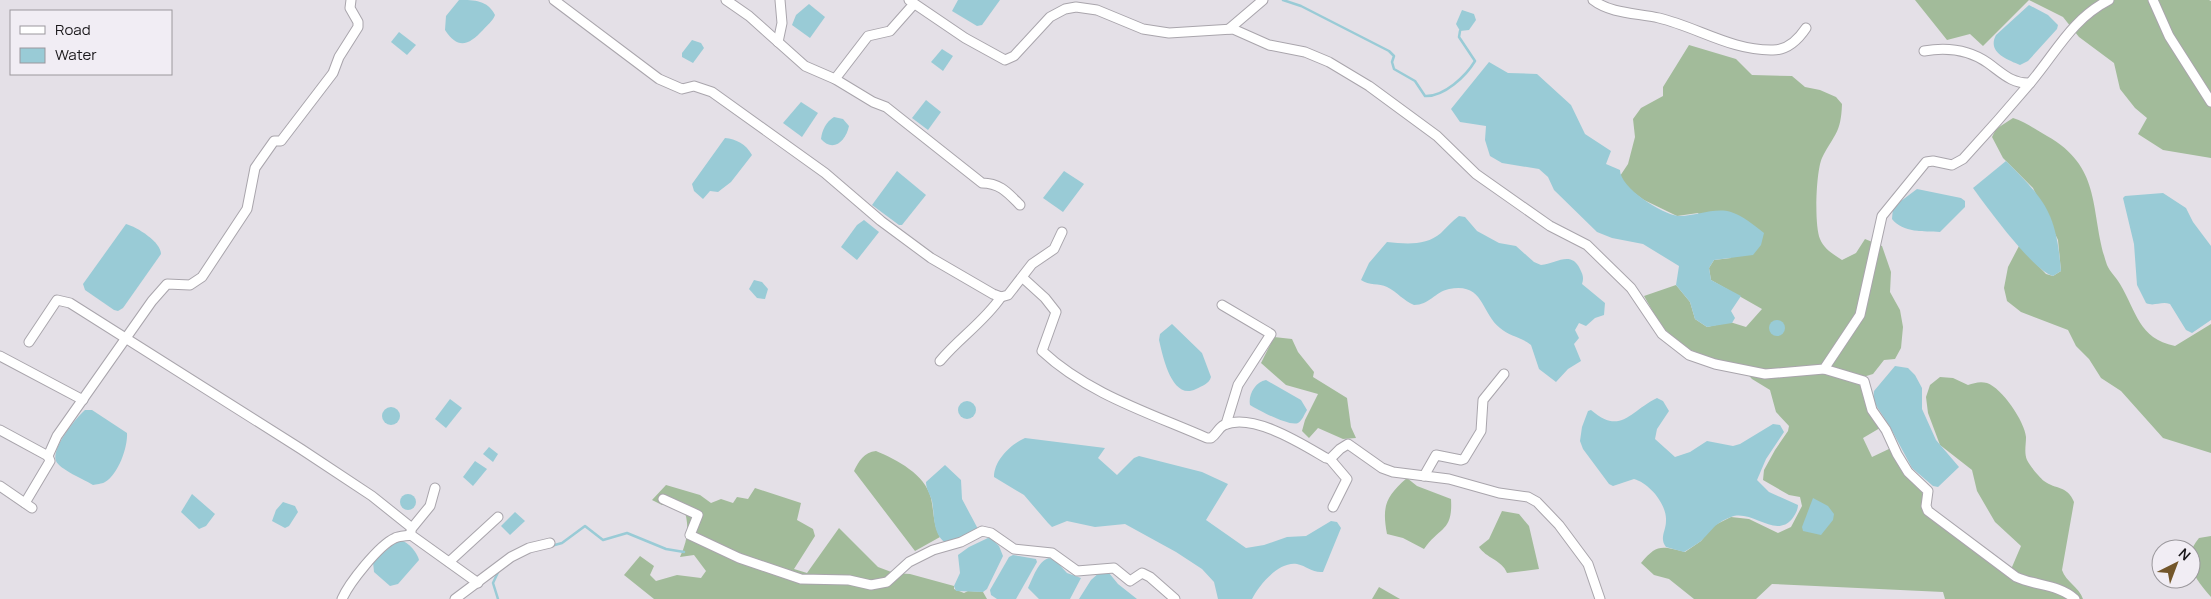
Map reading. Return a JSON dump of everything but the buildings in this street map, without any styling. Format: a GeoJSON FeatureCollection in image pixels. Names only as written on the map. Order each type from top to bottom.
{"type":"FeatureCollection","features":[{"type":"Feature","properties":{"kind":"street"},"geometry":{"type":"LineString","coordinates":[[0,486],[28,505],[50,460],[48,456],[57,436],[162,288],[172,282],[190,285],[202,276],[247,209],[255,168],[274,141],[281,141],[330,78],[339,57],[356,32],[358,22],[350,8],[351,0]]}},
{"type":"Feature","properties":{"kind":"street"},"geometry":{"type":"LineString","coordinates":[[554,0],[659,79],[682,89],[694,86],[712,92],[753,124],[825,174],[931,258],[985,290],[1001,297]]}},
{"type":"Feature","properties":{"kind":"street"},"geometry":{"type":"LineString","coordinates":[[726,0],[749,16],[805,66],[835,79],[854,92],[886,107],[982,183],[992,183],[1002,187],[1020,205]]}},
{"type":"Feature","properties":{"kind":"street"},"geometry":{"type":"LineString","coordinates":[[778,42],[782,23],[780,0]]}},
{"type":"Feature","properties":{"kind":"street"},"geometry":{"type":"LineString","coordinates":[[1229,29],[1263,0]]}},
{"type":"Feature","properties":{"kind":"street"},"geometry":{"type":"LineString","coordinates":[[1593,0],[1640,17],[1659,18],[1719,40],[1774,51],[1790,46],[1806,28]]}},
{"type":"Feature","properties":{"kind":"street"},"geometry":{"type":"LineString","coordinates":[[1824,369],[1860,315],[1878,223],[1886,209],[1926,162],[1933,161],[1952,165],[1963,159],[2030,83],[2076,23],[2086,13],[2109,0]]}},
{"type":"Feature","properties":{"kind":"street"},"geometry":{"type":"LineString","coordinates":[[2154,0],[2169,36],[2211,102]]}},
{"type":"Feature","properties":{"kind":"street"},"geometry":{"type":"LineString","coordinates":[[835,79],[868,36],[890,31],[911,2],[1005,60],[1014,56],[1050,17],[1065,9],[1076,7],[1097,10],[1143,29],[1170,33],[1229,29],[1242,32],[1269,45],[1316,56],[1368,86],[1437,136],[1476,174],[1550,226],[1594,250],[1631,288],[1662,334],[1689,355],[1715,364],[1765,374],[1824,369],[1864,381],[1872,410],[1886,430],[1900,459],[1908,472],[1928,491],[1926,506],[1928,511],[2016,576],[2061,590],[2075,599]]}},
{"type":"Feature","properties":{"kind":"street"},"geometry":{"type":"LineString","coordinates":[[1924,51],[1944,47],[1967,53],[1986,61],[2019,83],[2030,83]]}},
{"type":"Feature","properties":{"kind":"street"},"geometry":{"type":"LineString","coordinates":[[940,361],[956,342],[988,315],[1001,297],[1008,295],[1038,258],[1050,254],[1062,232]]}},
{"type":"Feature","properties":{"kind":"street"},"geometry":{"type":"LineString","coordinates":[[1023,278],[1045,298],[1056,312],[1042,350],[1066,371],[1110,397],[1207,438],[1211,438],[1219,427],[1242,420],[1258,424],[1330,459],[1347,479],[1334,507]]}},
{"type":"Feature","properties":{"kind":"street"},"geometry":{"type":"LineString","coordinates":[[30,342],[57,300],[70,303],[372,496],[411,532],[478,584]]}},
{"type":"Feature","properties":{"kind":"street"},"geometry":{"type":"LineString","coordinates":[[1222,305],[1271,334],[1238,385],[1226,424]]}},
{"type":"Feature","properties":{"kind":"street"},"geometry":{"type":"LineString","coordinates":[[0,356],[83,400]]}},
{"type":"Feature","properties":{"kind":"street"},"geometry":{"type":"LineString","coordinates":[[1424,476],[1436,455],[1464,459],[1481,431],[1483,400],[1504,374]]}},
{"type":"Feature","properties":{"kind":"street"},"geometry":{"type":"LineString","coordinates":[[0,430],[48,456]]}},
{"type":"Feature","properties":{"kind":"street"},"geometry":{"type":"LineString","coordinates":[[1330,459],[1340,448],[1348,444],[1388,470],[1468,483],[1510,495],[1520,495],[1537,502],[1559,525],[1588,564],[1600,599]]}},
{"type":"Feature","properties":{"kind":"street"},"geometry":{"type":"LineString","coordinates":[[342,599],[346,589],[379,551],[395,538],[411,532],[430,506],[435,488]]}},
{"type":"Feature","properties":{"kind":"street"},"geometry":{"type":"LineString","coordinates":[[663,499],[698,515],[690,535],[739,558],[801,579],[849,580],[879,585],[887,582],[909,562],[933,550],[960,542],[982,531],[991,533],[1014,549],[1052,553],[1077,571],[1114,568],[1130,581],[1142,573],[1150,577],[1175,599]]}},
{"type":"Feature","properties":{"kind":"street"},"geometry":{"type":"LineString","coordinates":[[449,562],[498,517]]}},
{"type":"Feature","properties":{"kind":"street"},"geometry":{"type":"LineString","coordinates":[[455,599],[478,584],[511,557],[529,548],[550,543]]}},
{"type":"Feature","properties":{"kind":"green space"},"geometry":{"type":"Polygon","coordinates":[[[1915,0],[2029,0],[1983,46],[1970,34],[1947,40],[1915,0]]]}},
{"type":"Feature","properties":{"kind":"green space"},"geometry":{"type":"Polygon","coordinates":[[[2029,0],[2211,1],[2211,158],[2163,150],[2138,134],[2147,118],[2135,108],[2120,89],[2114,63],[2079,37],[2063,17],[2029,0]]]}},
{"type":"Feature","properties":{"kind":"green space"},"geometry":{"type":"Polygon","coordinates":[[[1689,45],[1736,59],[1752,75],[1792,76],[1805,87],[1820,90],[1836,97],[1842,104],[1838,128],[1822,158],[1818,174],[1816,211],[1818,232],[1826,248],[1842,260],[1856,253],[1865,239],[1882,246],[1891,272],[1890,292],[1900,310],[1903,327],[1901,348],[1895,359],[1884,360],[1873,374],[1863,377],[1880,428],[1863,438],[1872,457],[1891,448],[1922,490],[1923,505],[2009,574],[2021,546],[1995,522],[1977,491],[1972,470],[1940,445],[1928,413],[1926,397],[1930,385],[1940,377],[1953,378],[1968,385],[1982,382],[1993,386],[2006,398],[2022,423],[2026,437],[2025,452],[2030,465],[2048,484],[2065,490],[2074,502],[2062,570],[2083,599],[1945,599],[1943,592],[1772,584],[1756,599],[1694,599],[1669,579],[1654,575],[1641,563],[1651,552],[1660,548],[1685,552],[1701,541],[1713,526],[1731,517],[1749,519],[1778,533],[1791,527],[1802,506],[1800,497],[1789,495],[1763,480],[1764,470],[1788,431],[1789,426],[1776,412],[1770,390],[1752,379],[1738,364],[1709,358],[1684,347],[1661,326],[1644,296],[1676,285],[1690,302],[1695,319],[1707,327],[1730,322],[1746,327],[1762,309],[1711,280],[1709,268],[1714,260],[1731,258],[1698,213],[1677,216],[1644,200],[1626,187],[1620,176],[1628,164],[1635,137],[1633,119],[1641,108],[1663,96],[1663,87],[1689,45]]]}},
{"type":"Feature","properties":{"kind":"green space"},"geometry":{"type":"Polygon","coordinates":[[[2013,118],[2047,136],[2065,149],[2078,162],[2092,193],[2107,265],[2146,330],[2153,337],[2175,346],[2211,324],[2211,453],[2163,438],[2121,391],[2101,378],[2089,359],[2076,346],[2068,330],[2021,312],[2007,301],[2004,288],[2008,267],[2019,246],[2046,274],[2053,276],[2061,271],[2058,240],[2033,188],[2003,158],[1992,137],[1996,129],[2013,118]]]}},
{"type":"Feature","properties":{"kind":"green space"},"geometry":{"type":"Polygon","coordinates":[[[1274,337],[1292,339],[1298,352],[1314,372],[1313,377],[1347,398],[1351,427],[1356,438],[1343,439],[1318,428],[1309,438],[1302,431],[1305,420],[1318,394],[1286,385],[1261,363],[1274,337]]]}},
{"type":"Feature","properties":{"kind":"green space"},"geometry":{"type":"Polygon","coordinates":[[[876,451],[909,469],[928,489],[940,537],[915,551],[854,471],[865,455],[876,451]]]}},
{"type":"Feature","properties":{"kind":"green space"},"geometry":{"type":"Polygon","coordinates":[[[1407,478],[1417,486],[1451,499],[1448,523],[1424,549],[1403,538],[1387,534],[1385,509],[1387,503],[1394,491],[1407,478]]]}},
{"type":"Feature","properties":{"kind":"green space"},"geometry":{"type":"Polygon","coordinates":[[[666,485],[700,495],[711,503],[721,499],[733,503],[737,497],[748,499],[755,488],[801,503],[797,520],[813,529],[815,536],[794,569],[807,573],[839,528],[878,567],[894,573],[910,574],[954,586],[954,589],[964,593],[968,591],[983,592],[987,599],[654,599],[624,575],[640,556],[654,566],[650,575],[656,581],[677,575],[701,578],[706,571],[694,555],[680,557],[687,536],[686,516],[681,502],[662,505],[652,500],[666,485]]]}},
{"type":"Feature","properties":{"kind":"green space"},"geometry":{"type":"Polygon","coordinates":[[[1502,511],[1519,514],[1529,526],[1539,569],[1507,573],[1501,565],[1479,547],[1489,539],[1502,511]]]}},
{"type":"Feature","properties":{"kind":"green space"},"geometry":{"type":"Polygon","coordinates":[[[2211,536],[2211,597],[2201,584],[2201,539],[2199,538],[2211,536]]]}},
{"type":"Feature","properties":{"kind":"green space"},"geometry":{"type":"Polygon","coordinates":[[[1379,587],[1400,599],[1372,599],[1379,587]]]}},
{"type":"Feature","properties":{"kind":"water"},"geometry":{"type":"Polygon","coordinates":[[[459,0],[480,2],[488,6],[495,15],[478,35],[464,43],[454,41],[445,30],[446,16],[459,0]]]}},
{"type":"Feature","properties":{"kind":"water"},"geometry":{"type":"Polygon","coordinates":[[[958,0],[1000,0],[982,25],[977,26],[952,11],[958,0]]]}},
{"type":"Feature","properties":{"kind":"water"},"geometry":{"type":"Polygon","coordinates":[[[809,4],[825,17],[810,38],[792,25],[796,15],[809,4]]]}},
{"type":"Feature","properties":{"kind":"water"},"geometry":{"type":"Polygon","coordinates":[[[2029,5],[2048,15],[2058,25],[2057,29],[2028,61],[2020,65],[1999,54],[1994,46],[1994,41],[1996,35],[2029,5]]]}},
{"type":"Feature","properties":{"kind":"water"},"geometry":{"type":"Polygon","coordinates":[[[1462,10],[1474,14],[1476,20],[1469,30],[1460,31],[1456,24],[1462,10]]]}},
{"type":"Feature","properties":{"kind":"water"},"geometry":{"type":"Polygon","coordinates":[[[399,32],[416,45],[407,55],[391,42],[399,32]]]}},
{"type":"Feature","properties":{"kind":"water"},"geometry":{"type":"Polygon","coordinates":[[[692,40],[701,43],[704,48],[693,63],[682,57],[682,53],[692,40]]]}},
{"type":"Feature","properties":{"kind":"water"},"geometry":{"type":"Polygon","coordinates":[[[942,49],[953,56],[943,71],[931,62],[942,49]]]}},
{"type":"Feature","properties":{"kind":"water"},"geometry":{"type":"Polygon","coordinates":[[[1489,62],[1508,73],[1537,74],[1571,105],[1585,134],[1611,151],[1606,164],[1620,170],[1627,184],[1643,199],[1662,210],[1678,216],[1711,211],[1731,212],[1744,218],[1764,233],[1761,245],[1753,255],[1714,260],[1709,268],[1711,280],[1741,296],[1731,311],[1735,318],[1732,323],[1707,327],[1695,319],[1690,302],[1676,285],[1679,266],[1643,244],[1612,238],[1597,232],[1554,190],[1548,177],[1539,169],[1502,163],[1490,156],[1485,140],[1486,126],[1460,122],[1451,109],[1489,62]]]}},
{"type":"Feature","properties":{"kind":"water"},"geometry":{"type":"Polygon","coordinates":[[[926,100],[941,112],[928,130],[912,118],[926,100]]]}},
{"type":"Feature","properties":{"kind":"water"},"geometry":{"type":"Polygon","coordinates":[[[801,102],[818,113],[802,137],[783,123],[801,102]]]}},
{"type":"Feature","properties":{"kind":"water"},"geometry":{"type":"Polygon","coordinates":[[[834,117],[843,119],[849,126],[842,140],[834,145],[830,145],[821,139],[822,132],[834,117]]]}},
{"type":"Feature","properties":{"kind":"water"},"geometry":{"type":"Polygon","coordinates":[[[725,138],[740,143],[752,155],[731,182],[718,192],[710,191],[703,199],[694,191],[692,184],[725,138]]]}},
{"type":"Feature","properties":{"kind":"water"},"geometry":{"type":"Polygon","coordinates":[[[2006,161],[2040,198],[2052,221],[2059,251],[2061,271],[2053,276],[2034,263],[2023,251],[1973,188],[2006,161]]]}},
{"type":"Feature","properties":{"kind":"water"},"geometry":{"type":"Polygon","coordinates":[[[897,171],[926,195],[902,225],[899,225],[872,205],[897,171]]]}},
{"type":"Feature","properties":{"kind":"water"},"geometry":{"type":"Polygon","coordinates":[[[1064,171],[1084,184],[1063,212],[1043,198],[1064,171]]]}},
{"type":"Feature","properties":{"kind":"water"},"geometry":{"type":"Polygon","coordinates":[[[1917,189],[1961,198],[1965,201],[1965,207],[1940,232],[1902,227],[1892,219],[1893,207],[1917,189]]]}},
{"type":"Feature","properties":{"kind":"water"},"geometry":{"type":"Polygon","coordinates":[[[2163,193],[2186,208],[2193,222],[2211,246],[2211,320],[2192,333],[2186,330],[2170,304],[2146,303],[2137,285],[2134,244],[2123,198],[2125,196],[2163,193]]]}},
{"type":"Feature","properties":{"kind":"water"},"geometry":{"type":"Polygon","coordinates":[[[1459,216],[1465,217],[1477,231],[1499,243],[1516,246],[1534,262],[1541,265],[1568,259],[1572,260],[1582,273],[1582,284],[1605,303],[1604,315],[1595,318],[1586,326],[1579,323],[1575,330],[1579,338],[1574,344],[1581,361],[1568,369],[1556,382],[1539,369],[1531,345],[1500,328],[1476,294],[1469,290],[1460,288],[1449,289],[1424,303],[1414,305],[1387,287],[1361,280],[1369,263],[1387,242],[1408,243],[1429,240],[1441,233],[1459,216]]]}},
{"type":"Feature","properties":{"kind":"water"},"geometry":{"type":"Polygon","coordinates":[[[864,220],[879,232],[857,260],[841,247],[857,225],[864,220]]]}},
{"type":"Feature","properties":{"kind":"water"},"geometry":{"type":"Polygon","coordinates":[[[126,224],[136,228],[153,240],[160,249],[161,254],[123,308],[118,311],[85,290],[83,284],[126,224]]]}},
{"type":"Feature","properties":{"kind":"water"},"geometry":{"type":"Polygon","coordinates":[[[754,280],[762,282],[768,289],[765,299],[757,298],[749,289],[754,280]]]}},
{"type":"Feature","properties":{"kind":"water"},"geometry":{"type":"Polygon","coordinates":[[[1777,320],[1783,322],[1785,328],[1783,334],[1777,336],[1771,334],[1769,328],[1771,322],[1777,320]]]}},
{"type":"Feature","properties":{"kind":"water"},"geometry":{"type":"Polygon","coordinates":[[[1172,324],[1202,353],[1211,377],[1203,386],[1188,391],[1181,389],[1170,375],[1159,340],[1160,334],[1172,324]]]}},
{"type":"Feature","properties":{"kind":"water"},"geometry":{"type":"Polygon","coordinates":[[[1895,366],[1908,368],[1915,375],[1922,388],[1922,409],[1936,440],[1959,467],[1938,487],[1933,486],[1912,468],[1889,425],[1873,401],[1874,391],[1895,366]]]}},
{"type":"Feature","properties":{"kind":"water"},"geometry":{"type":"Polygon","coordinates":[[[1266,380],[1301,400],[1307,410],[1298,423],[1288,423],[1250,405],[1250,397],[1253,390],[1259,383],[1266,380]]]}},
{"type":"Feature","properties":{"kind":"water"},"geometry":{"type":"Polygon","coordinates":[[[1657,398],[1663,401],[1669,411],[1657,429],[1655,439],[1675,457],[1690,452],[1707,441],[1733,446],[1740,444],[1773,424],[1780,425],[1784,432],[1766,459],[1757,480],[1769,492],[1798,505],[1792,519],[1778,526],[1747,517],[1731,517],[1717,525],[1701,541],[1684,552],[1666,547],[1663,537],[1666,514],[1656,495],[1640,481],[1634,479],[1613,486],[1609,484],[1583,449],[1580,441],[1582,427],[1588,411],[1591,410],[1610,421],[1618,421],[1625,419],[1657,398]]]}},
{"type":"Feature","properties":{"kind":"water"},"geometry":{"type":"Polygon","coordinates":[[[450,399],[462,408],[446,428],[435,419],[450,399]]]}},
{"type":"Feature","properties":{"kind":"water"},"geometry":{"type":"Polygon","coordinates":[[[967,401],[973,404],[976,410],[973,416],[967,419],[961,416],[958,410],[961,404],[967,401]]]}},
{"type":"Feature","properties":{"kind":"water"},"geometry":{"type":"Polygon","coordinates":[[[387,407],[395,407],[400,412],[398,423],[387,425],[382,420],[382,412],[387,407]]]}},
{"type":"Feature","properties":{"kind":"water"},"geometry":{"type":"Polygon","coordinates":[[[85,410],[92,410],[127,433],[124,453],[118,467],[105,482],[93,485],[58,464],[55,455],[61,441],[71,426],[85,410]]]}},
{"type":"Feature","properties":{"kind":"water"},"geometry":{"type":"Polygon","coordinates":[[[1025,438],[1105,448],[1098,458],[1117,475],[1134,458],[1139,456],[1202,472],[1228,484],[1206,520],[1246,548],[1264,545],[1287,537],[1306,536],[1331,521],[1337,522],[1341,528],[1323,572],[1297,564],[1290,564],[1283,566],[1270,575],[1259,587],[1252,599],[1218,599],[1214,582],[1202,569],[1176,552],[1125,524],[1095,527],[1067,521],[1052,527],[1024,495],[994,477],[997,465],[1004,453],[1014,444],[1025,438]]]}},
{"type":"Feature","properties":{"kind":"water"},"geometry":{"type":"Polygon","coordinates":[[[489,447],[498,454],[493,462],[483,454],[489,447]]]}},
{"type":"Feature","properties":{"kind":"water"},"geometry":{"type":"Polygon","coordinates":[[[475,461],[487,469],[473,486],[463,477],[475,461]]]}},
{"type":"Feature","properties":{"kind":"water"},"geometry":{"type":"Polygon","coordinates":[[[945,465],[961,480],[962,499],[978,529],[947,544],[936,530],[932,501],[926,482],[945,465]]]}},
{"type":"Feature","properties":{"kind":"water"},"geometry":{"type":"Polygon","coordinates":[[[192,494],[215,514],[206,526],[199,529],[181,512],[192,494]]]}},
{"type":"Feature","properties":{"kind":"water"},"geometry":{"type":"Polygon","coordinates":[[[408,494],[416,502],[408,510],[400,502],[408,494]]]}},
{"type":"Feature","properties":{"kind":"water"},"geometry":{"type":"Polygon","coordinates":[[[1813,498],[1828,506],[1834,514],[1833,520],[1821,535],[1803,531],[1802,527],[1813,498]]]}},
{"type":"Feature","properties":{"kind":"water"},"geometry":{"type":"Polygon","coordinates":[[[283,502],[295,506],[298,512],[289,526],[285,528],[272,521],[276,510],[283,502]]]}},
{"type":"Feature","properties":{"kind":"water"},"geometry":{"type":"Polygon","coordinates":[[[515,512],[525,521],[510,535],[501,526],[515,512]]]}},
{"type":"Feature","properties":{"kind":"water"},"geometry":{"type":"Polygon","coordinates":[[[990,537],[999,546],[1003,556],[987,589],[983,592],[956,591],[954,586],[960,573],[958,555],[969,547],[990,537]]]}},
{"type":"Feature","properties":{"kind":"water"},"geometry":{"type":"Polygon","coordinates":[[[398,540],[405,542],[411,547],[419,560],[398,584],[390,586],[374,572],[373,562],[398,540]]]}},
{"type":"Feature","properties":{"kind":"water"},"geometry":{"type":"Polygon","coordinates":[[[1013,555],[1036,559],[1037,562],[1016,599],[997,599],[991,595],[990,590],[1009,557],[1013,555]]]}},
{"type":"Feature","properties":{"kind":"water"},"geometry":{"type":"Polygon","coordinates":[[[1049,558],[1055,560],[1067,573],[1081,578],[1070,599],[1039,599],[1028,588],[1039,566],[1049,558]]]}},
{"type":"Feature","properties":{"kind":"water"},"geometry":{"type":"Polygon","coordinates":[[[1100,572],[1109,573],[1118,584],[1137,599],[1079,599],[1091,580],[1100,572]]]}},
{"type":"Feature","properties":{"kind":"waterway"},"geometry":{"type":"LineString","coordinates":[[1283,0],[1301,6],[1389,51],[1394,56],[1392,62],[1394,69],[1415,81],[1425,96],[1440,93],[1447,89],[1460,79],[1475,61],[1459,37],[1460,31]]}},
{"type":"Feature","properties":{"kind":"waterway"},"geometry":{"type":"LineString","coordinates":[[551,546],[562,543],[585,526],[603,540],[627,533],[666,549],[684,552]]}},
{"type":"Feature","properties":{"kind":"waterway"},"geometry":{"type":"LineString","coordinates":[[498,599],[493,583],[499,570]]}}]}
